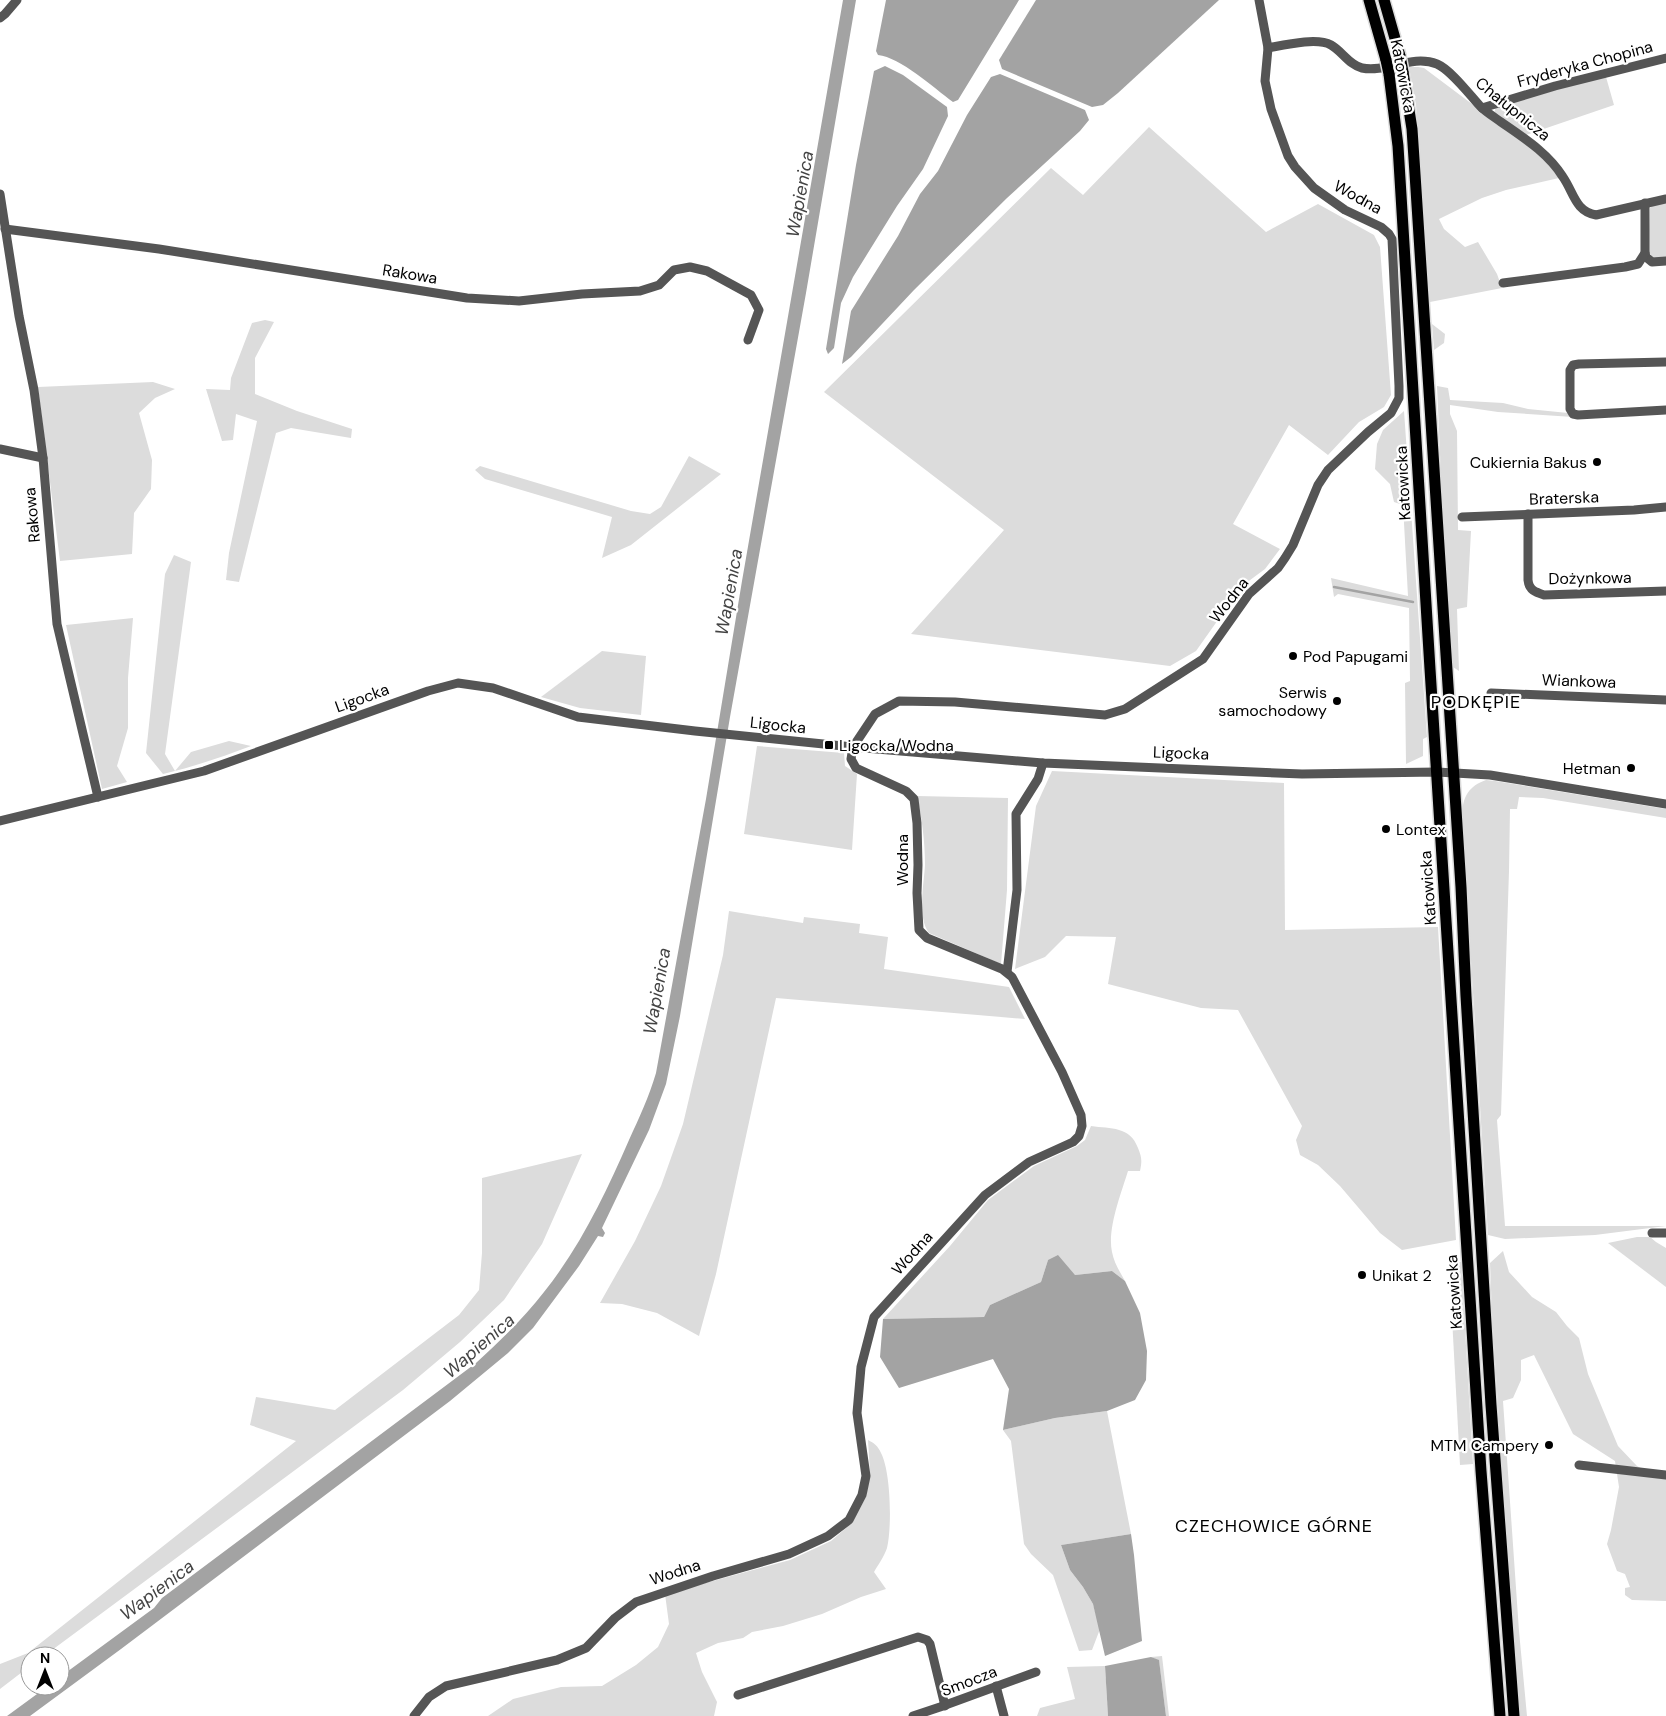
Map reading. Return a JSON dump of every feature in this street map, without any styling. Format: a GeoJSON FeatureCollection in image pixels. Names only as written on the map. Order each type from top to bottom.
{"type":"FeatureCollection","features":[{"type":"Feature","properties":{"kind":"main road","name":"Katowicka"},"geometry":{"type":"LineString","coordinates":[[1369,0],[1389,74],[1398,146],[1482,1481],[1500,1716]]}},
{"type":"Feature","properties":{"kind":"main road","name":"Katowicka"},"geometry":{"type":"LineString","coordinates":[[1384,0],[1400,56],[1412,129],[1452,773],[1461,887],[1492,1414],[1514,1716]]}},
{"type":"Feature","properties":{"kind":"street"},"geometry":{"type":"LineString","coordinates":[[0,18],[6,14],[17,0]]}},
{"type":"Feature","properties":{"kind":"street","name":"Wodna"},"geometry":{"type":"LineString","coordinates":[[414,1716],[429,1697],[446,1686],[557,1660],[586,1648],[615,1618],[636,1602],[713,1576],[789,1554],[828,1536],[849,1520],[862,1494],[866,1476],[857,1413],[861,1367],[874,1317],[985,1195],[1029,1162],[1073,1142],[1079,1136],[1082,1126],[1081,1115],[1012,977],[1007,972],[926,938],[919,930],[917,823],[914,799],[906,791],[856,768],[851,759],[852,747],[875,714],[899,701],[955,702],[1105,715],[1124,709],[1203,659],[1249,594],[1278,568],[1289,552],[1318,485],[1328,470],[1391,413],[1399,398],[1392,240],[1389,234],[1381,227],[1345,210],[1314,188],[1295,167],[1288,156],[1271,109],[1265,81],[1268,48],[1259,0]]}},
{"type":"Feature","properties":{"kind":"street","name":"Chałupnicza"},"geometry":{"type":"LineString","coordinates":[[1268,48],[1321,42],[1331,45],[1360,68],[1374,69],[1418,62],[1436,64],[1448,70],[1482,108],[1537,147],[1564,177],[1580,207],[1587,213],[1596,215],[1666,199]]}},
{"type":"Feature","properties":{"kind":"street","name":"Fryderyka Chopina"},"geometry":{"type":"LineString","coordinates":[[1482,108],[1555,86],[1666,58]]}},
{"type":"Feature","properties":{"kind":"street","name":"Rakowa"},"geometry":{"type":"LineString","coordinates":[[0,194],[19,316],[34,390],[57,624],[98,797]]}},
{"type":"Feature","properties":{"kind":"street"},"geometry":{"type":"LineString","coordinates":[[1638,264],[1645,253],[1645,203]]}},
{"type":"Feature","properties":{"kind":"street","name":"Rakowa"},"geometry":{"type":"LineString","coordinates":[[6,229],[159,249],[467,298],[519,301],[582,294],[640,291],[659,285],[674,270],[690,267],[707,271],[751,295],[759,310],[748,340]]}},
{"type":"Feature","properties":{"kind":"street"},"geometry":{"type":"LineString","coordinates":[[1645,253],[1646,257],[1652,262]]}},
{"type":"Feature","properties":{"kind":"street"},"geometry":{"type":"LineString","coordinates":[[1503,283],[1666,261]]}},
{"type":"Feature","properties":{"kind":"street"},"geometry":{"type":"LineString","coordinates":[[1666,362],[1573,365],[1570,370],[1570,409],[1573,414],[1666,410]]}},
{"type":"Feature","properties":{"kind":"street"},"geometry":{"type":"LineString","coordinates":[[0,450],[42,458]]}},
{"type":"Feature","properties":{"kind":"street","name":"Braterska"},"geometry":{"type":"LineString","coordinates":[[1462,517],[1627,511],[1666,507]]}},
{"type":"Feature","properties":{"kind":"street","name":"Dożynkowa"},"geometry":{"type":"LineString","coordinates":[[1528,514],[1528,580],[1529,586],[1535,592],[1544,595],[1666,591]]}},
{"type":"Feature","properties":{"kind":"street","name":"Ligocka"},"geometry":{"type":"LineString","coordinates":[[0,821],[204,771],[428,691],[458,683],[493,688],[578,717],[702,732],[1043,763],[1302,774],[1437,772],[1502,776],[1666,804]]}},
{"type":"Feature","properties":{"kind":"street","name":"Wiankowa"},"geometry":{"type":"LineString","coordinates":[[1491,693],[1666,700]]}},
{"type":"Feature","properties":{"kind":"street"},"geometry":{"type":"LineString","coordinates":[[1007,972],[1017,890],[1016,814],[1038,779],[1043,763]]}},
{"type":"Feature","properties":{"kind":"street"},"geometry":{"type":"LineString","coordinates":[[1652,1233],[1666,1233]]}},
{"type":"Feature","properties":{"kind":"street"},"geometry":{"type":"LineString","coordinates":[[1579,1465],[1666,1475]]}},
{"type":"Feature","properties":{"kind":"street"},"geometry":{"type":"LineString","coordinates":[[738,1695],[918,1637],[927,1640],[930,1644],[945,1706]]}},
{"type":"Feature","properties":{"kind":"street","name":"Smocza"},"geometry":{"type":"LineString","coordinates":[[913,1716],[1036,1672]]}},
{"type":"Feature","properties":{"kind":"street"},"geometry":{"type":"LineString","coordinates":[[996,1686],[1004,1716]]}},
{"type":"Feature","properties":{"kind":"shaded area"},"geometry":{"type":"Polygon","coordinates":[[[843,0],[856,0],[730,717],[680,1016],[666,1084],[649,1130],[602,1228],[605,1233],[603,1237],[598,1236],[579,1266],[533,1328],[508,1353],[450,1401],[70,1687],[70,1670],[154,1608],[162,1598],[476,1363],[511,1329],[544,1292],[581,1238],[620,1160],[656,1073],[706,799],[843,0]]]}},
{"type":"Feature","properties":{"kind":"shaded area"},"geometry":{"type":"Polygon","coordinates":[[[886,0],[1019,0],[958,100],[953,102],[906,67],[887,57],[878,55],[876,51],[886,0]]]}},
{"type":"Feature","properties":{"kind":"shaded area"},"geometry":{"type":"Polygon","coordinates":[[[1036,0],[1219,0],[1118,93],[1103,105],[1092,107],[1002,69],[999,60],[1036,0]]]}},
{"type":"Feature","properties":{"kind":"shaded area"},"geometry":{"type":"Polygon","coordinates":[[[885,66],[903,75],[947,107],[948,116],[923,169],[897,206],[853,277],[841,303],[834,348],[828,354],[826,349],[856,165],[874,71],[885,66]]]}},
{"type":"Feature","properties":{"kind":"shaded area"},"geometry":{"type":"Polygon","coordinates":[[[1409,67],[1424,68],[1544,158],[1559,178],[1506,190],[1482,198],[1439,219],[1444,229],[1465,247],[1478,242],[1497,274],[1502,288],[1430,302],[1416,105],[1409,67]]]}},
{"type":"Feature","properties":{"kind":"shaded area"},"geometry":{"type":"Polygon","coordinates":[[[1000,74],[1085,110],[1089,120],[1080,131],[1007,198],[842,364],[851,311],[898,236],[920,194],[938,171],[967,115],[991,77],[1000,74]]]}},
{"type":"Feature","properties":{"kind":"shaded area"},"geometry":{"type":"Polygon","coordinates":[[[1606,77],[1614,105],[1526,135],[1494,113],[1496,107],[1566,85],[1606,77]]]}},
{"type":"Feature","properties":{"kind":"shaded area"},"geometry":{"type":"Polygon","coordinates":[[[1149,127],[1266,232],[1318,204],[1374,235],[1380,247],[1391,395],[1384,407],[1359,422],[1328,455],[1289,425],[1233,524],[1280,549],[1265,569],[1242,586],[1196,651],[1170,666],[911,634],[1004,530],[824,392],[1051,168],[1083,195],[1149,127]]]}},
{"type":"Feature","properties":{"kind":"shaded area"},"geometry":{"type":"Polygon","coordinates":[[[1666,201],[1666,259],[1651,258],[1648,253],[1650,208],[1655,204],[1666,201]]]}},
{"type":"Feature","properties":{"kind":"shaded area"},"geometry":{"type":"Polygon","coordinates":[[[265,320],[274,322],[255,358],[255,394],[297,411],[352,429],[351,438],[291,428],[276,433],[239,582],[226,580],[229,553],[257,421],[236,414],[233,440],[222,441],[206,389],[230,390],[231,378],[252,323],[265,320]]]}},
{"type":"Feature","properties":{"kind":"shaded area"},"geometry":{"type":"Polygon","coordinates":[[[1432,324],[1445,334],[1444,343],[1434,350],[1432,324]]]}},
{"type":"Feature","properties":{"kind":"shaded area"},"geometry":{"type":"Polygon","coordinates":[[[153,382],[175,389],[155,398],[139,413],[152,460],[151,489],[134,513],[132,554],[60,561],[38,387],[153,382]]]}},
{"type":"Feature","properties":{"kind":"shaded area"},"geometry":{"type":"Polygon","coordinates":[[[1437,386],[1448,388],[1450,400],[1503,403],[1528,409],[1568,413],[1573,417],[1498,412],[1450,405],[1450,414],[1457,431],[1458,530],[1471,531],[1467,607],[1457,609],[1459,671],[1453,667],[1443,521],[1437,386]]]}},
{"type":"Feature","properties":{"kind":"shaded area"},"geometry":{"type":"Polygon","coordinates":[[[1404,411],[1427,737],[1423,739],[1423,756],[1406,764],[1405,683],[1410,681],[1409,608],[1338,594],[1334,597],[1331,578],[1408,596],[1403,505],[1394,502],[1390,484],[1375,469],[1377,444],[1383,430],[1404,411]]]}},
{"type":"Feature","properties":{"kind":"shaded area"},"geometry":{"type":"Polygon","coordinates":[[[689,456],[721,474],[631,545],[602,558],[612,517],[485,479],[475,470],[480,466],[631,511],[650,514],[661,507],[689,456]]]}},
{"type":"Feature","properties":{"kind":"shaded area"},"geometry":{"type":"Polygon","coordinates":[[[174,555],[191,562],[165,754],[175,771],[163,774],[146,753],[165,574],[174,555]]]}},
{"type":"Feature","properties":{"kind":"shaded area"},"geometry":{"type":"Polygon","coordinates":[[[133,618],[128,678],[128,728],[117,766],[127,782],[102,789],[66,625],[133,618]]]}},
{"type":"Feature","properties":{"kind":"shaded area"},"geometry":{"type":"Polygon","coordinates":[[[602,651],[646,656],[641,715],[580,708],[541,697],[602,651]]]}},
{"type":"Feature","properties":{"kind":"shaded area"},"geometry":{"type":"Polygon","coordinates":[[[229,741],[251,746],[207,762],[175,771],[191,752],[229,741]]]}},
{"type":"Feature","properties":{"kind":"shaded area"},"geometry":{"type":"Polygon","coordinates":[[[757,746],[844,753],[845,766],[857,774],[852,850],[744,834],[757,746]]]}},
{"type":"Feature","properties":{"kind":"shaded area"},"geometry":{"type":"Polygon","coordinates":[[[1052,771],[1284,783],[1285,930],[1438,927],[1456,1240],[1402,1250],[1380,1233],[1340,1186],[1318,1165],[1300,1155],[1296,1140],[1302,1126],[1238,1010],[1201,1008],[1108,984],[1116,937],[1066,936],[1045,957],[1015,969],[1036,806],[1052,771]]]}},
{"type":"Feature","properties":{"kind":"shaded area"},"geometry":{"type":"Polygon","coordinates":[[[1486,780],[1666,809],[1666,818],[1543,798],[1519,797],[1517,809],[1510,809],[1501,1115],[1497,1120],[1505,1226],[1666,1226],[1595,1235],[1505,1239],[1488,1235],[1462,814],[1468,792],[1475,785],[1486,780]]]}},
{"type":"Feature","properties":{"kind":"shaded area"},"geometry":{"type":"Polygon","coordinates":[[[917,796],[1008,798],[1007,890],[1001,964],[929,933],[925,926],[922,909],[925,865],[924,848],[922,821],[917,796]]]}},
{"type":"Feature","properties":{"kind":"shaded area"},"geometry":{"type":"Polygon","coordinates":[[[729,911],[803,923],[804,917],[860,924],[859,933],[888,937],[884,969],[1009,987],[1025,1019],[776,998],[716,1274],[699,1336],[657,1313],[622,1304],[600,1303],[635,1241],[661,1186],[683,1124],[723,955],[729,911]]]}},
{"type":"Feature","properties":{"kind":"shaded area"},"geometry":{"type":"Polygon","coordinates":[[[1091,1126],[1113,1128],[1125,1132],[1135,1141],[1141,1157],[1140,1171],[1128,1171],[1111,1233],[1113,1256],[1125,1281],[1112,1271],[1075,1275],[1048,1260],[1041,1282],[990,1305],[984,1317],[883,1319],[950,1246],[988,1200],[1034,1166],[1077,1146],[1085,1140],[1091,1126]]]}},
{"type":"Feature","properties":{"kind":"shaded area"},"geometry":{"type":"Polygon","coordinates":[[[582,1154],[542,1244],[504,1300],[460,1342],[403,1390],[57,1646],[37,1646],[296,1441],[250,1425],[256,1397],[335,1410],[459,1315],[479,1290],[482,1253],[482,1178],[582,1154]]]}},
{"type":"Feature","properties":{"kind":"shaded area"},"geometry":{"type":"Polygon","coordinates":[[[1637,1237],[1650,1237],[1666,1248],[1666,1287],[1608,1243],[1637,1237]]]}},
{"type":"Feature","properties":{"kind":"shaded area"},"geometry":{"type":"Polygon","coordinates":[[[1503,1251],[1509,1272],[1532,1297],[1556,1312],[1579,1338],[1588,1374],[1618,1446],[1637,1466],[1661,1479],[1666,1479],[1666,1601],[1632,1600],[1625,1595],[1625,1588],[1630,1587],[1625,1574],[1617,1571],[1607,1544],[1619,1487],[1615,1461],[1573,1434],[1534,1355],[1521,1360],[1521,1380],[1513,1398],[1503,1401],[1519,1631],[1527,1716],[1520,1716],[1513,1638],[1492,1313],[1490,1263],[1503,1251]]]}},
{"type":"Feature","properties":{"kind":"shaded area"},"geometry":{"type":"Polygon","coordinates":[[[1058,1255],[1075,1275],[1112,1271],[1125,1281],[1140,1313],[1147,1351],[1146,1380],[1135,1400],[1107,1411],[1055,1418],[1003,1430],[1009,1389],[993,1359],[899,1388],[880,1357],[883,1319],[984,1317],[990,1305],[1041,1282],[1048,1260],[1058,1255]]]}},
{"type":"Feature","properties":{"kind":"shaded area"},"geometry":{"type":"Polygon","coordinates":[[[1449,1262],[1461,1262],[1473,1464],[1460,1465],[1449,1262]]]}},
{"type":"Feature","properties":{"kind":"shaded area"},"geometry":{"type":"Polygon","coordinates":[[[1107,1411],[1131,1534],[1061,1545],[1070,1570],[1093,1604],[1100,1629],[1092,1650],[1079,1651],[1053,1575],[1031,1554],[1024,1544],[1011,1441],[1003,1430],[1055,1418],[1107,1411]]]}},
{"type":"Feature","properties":{"kind":"shaded area"},"geometry":{"type":"Polygon","coordinates":[[[868,1440],[879,1448],[889,1486],[889,1539],[883,1558],[874,1572],[886,1589],[861,1597],[822,1614],[783,1626],[752,1632],[743,1638],[718,1643],[696,1653],[702,1672],[717,1702],[714,1716],[488,1716],[513,1699],[561,1687],[602,1686],[636,1665],[658,1647],[669,1624],[665,1594],[790,1560],[831,1541],[852,1523],[866,1497],[870,1473],[868,1440]]]}},
{"type":"Feature","properties":{"kind":"shaded area"},"geometry":{"type":"Polygon","coordinates":[[[1131,1534],[1142,1641],[1105,1656],[1093,1604],[1070,1570],[1061,1545],[1131,1534]]]}},
{"type":"Feature","properties":{"kind":"shaded area"},"geometry":{"type":"Polygon","coordinates":[[[20,1656],[20,1674],[0,1689],[0,1664],[20,1656]]]}},
{"type":"Feature","properties":{"kind":"shaded area"},"geometry":{"type":"Polygon","coordinates":[[[1162,1656],[1169,1716],[1166,1716],[1159,1661],[1151,1657],[1162,1656]]]}},
{"type":"Feature","properties":{"kind":"shaded area"},"geometry":{"type":"Polygon","coordinates":[[[1151,1657],[1159,1660],[1166,1716],[1108,1716],[1105,1666],[1151,1657]]]}},
{"type":"Feature","properties":{"kind":"shaded area"},"geometry":{"type":"Polygon","coordinates":[[[1105,1666],[1108,1716],[1037,1716],[1040,1708],[1075,1699],[1067,1667],[1105,1666]]]}},
{"type":"Feature","properties":{"kind":"shaded area"},"geometry":{"type":"Polygon","coordinates":[[[34,1696],[57,1696],[30,1716],[7,1716],[34,1696]]]}},
{"type":"Feature","properties":{"kind":"waterway"},"geometry":{"type":"LineString","coordinates":[[1334,587],[1413,602]]}},
{"type":"Feature","properties":{"kind":"place","name":"Cukiernia Bakus"},"geometry":{"type":"Point","coordinates":[1597,462]}},
{"type":"Feature","properties":{"kind":"place","name":"Pod Papugami"},"geometry":{"type":"Point","coordinates":[1293,656]}},
{"type":"Feature","properties":{"kind":"place","name":"Serwis samochodowy"},"geometry":{"type":"Point","coordinates":[1337,701]}},
{"type":"Feature","properties":{"kind":"place","name":"Ligocka/Wodna"},"geometry":{"type":"Point","coordinates":[829,745]}},
{"type":"Feature","properties":{"kind":"place","name":"Hetman"},"geometry":{"type":"Point","coordinates":[1631,768]}},
{"type":"Feature","properties":{"kind":"place","name":"Lontex"},"geometry":{"type":"Point","coordinates":[1386,829]}},
{"type":"Feature","properties":{"kind":"place","name":"Unikat 2"},"geometry":{"type":"Point","coordinates":[1362,1275]}},
{"type":"Feature","properties":{"kind":"place","name":"MTM Campery"},"geometry":{"type":"Point","coordinates":[1549,1445]}},
{"type":"Feature","properties":{"kind":"district","name":"PODKĘPIE"},"geometry":{"type":"Point","coordinates":[1476,702]}},
{"type":"Feature","properties":{"kind":"district","name":"CZECHOWICE GÓRNE"},"geometry":{"type":"Point","coordinates":[1274,1526]}},
{"type":"Feature","properties":{"kind":"water label","name":"Wapienica"},"geometry":{"type":"Point","coordinates":[800,194]}},
{"type":"Feature","properties":{"kind":"water label","name":"Wapienica"},"geometry":{"type":"Point","coordinates":[729,592]}},
{"type":"Feature","properties":{"kind":"water label","name":"Wapienica"},"geometry":{"type":"Point","coordinates":[657,991]}},
{"type":"Feature","properties":{"kind":"water label","name":"Wapienica"},"geometry":{"type":"Point","coordinates":[479,1346]}},
{"type":"Feature","properties":{"kind":"water label","name":"Wapienica"},"geometry":{"type":"Point","coordinates":[157,1590]}}]}
